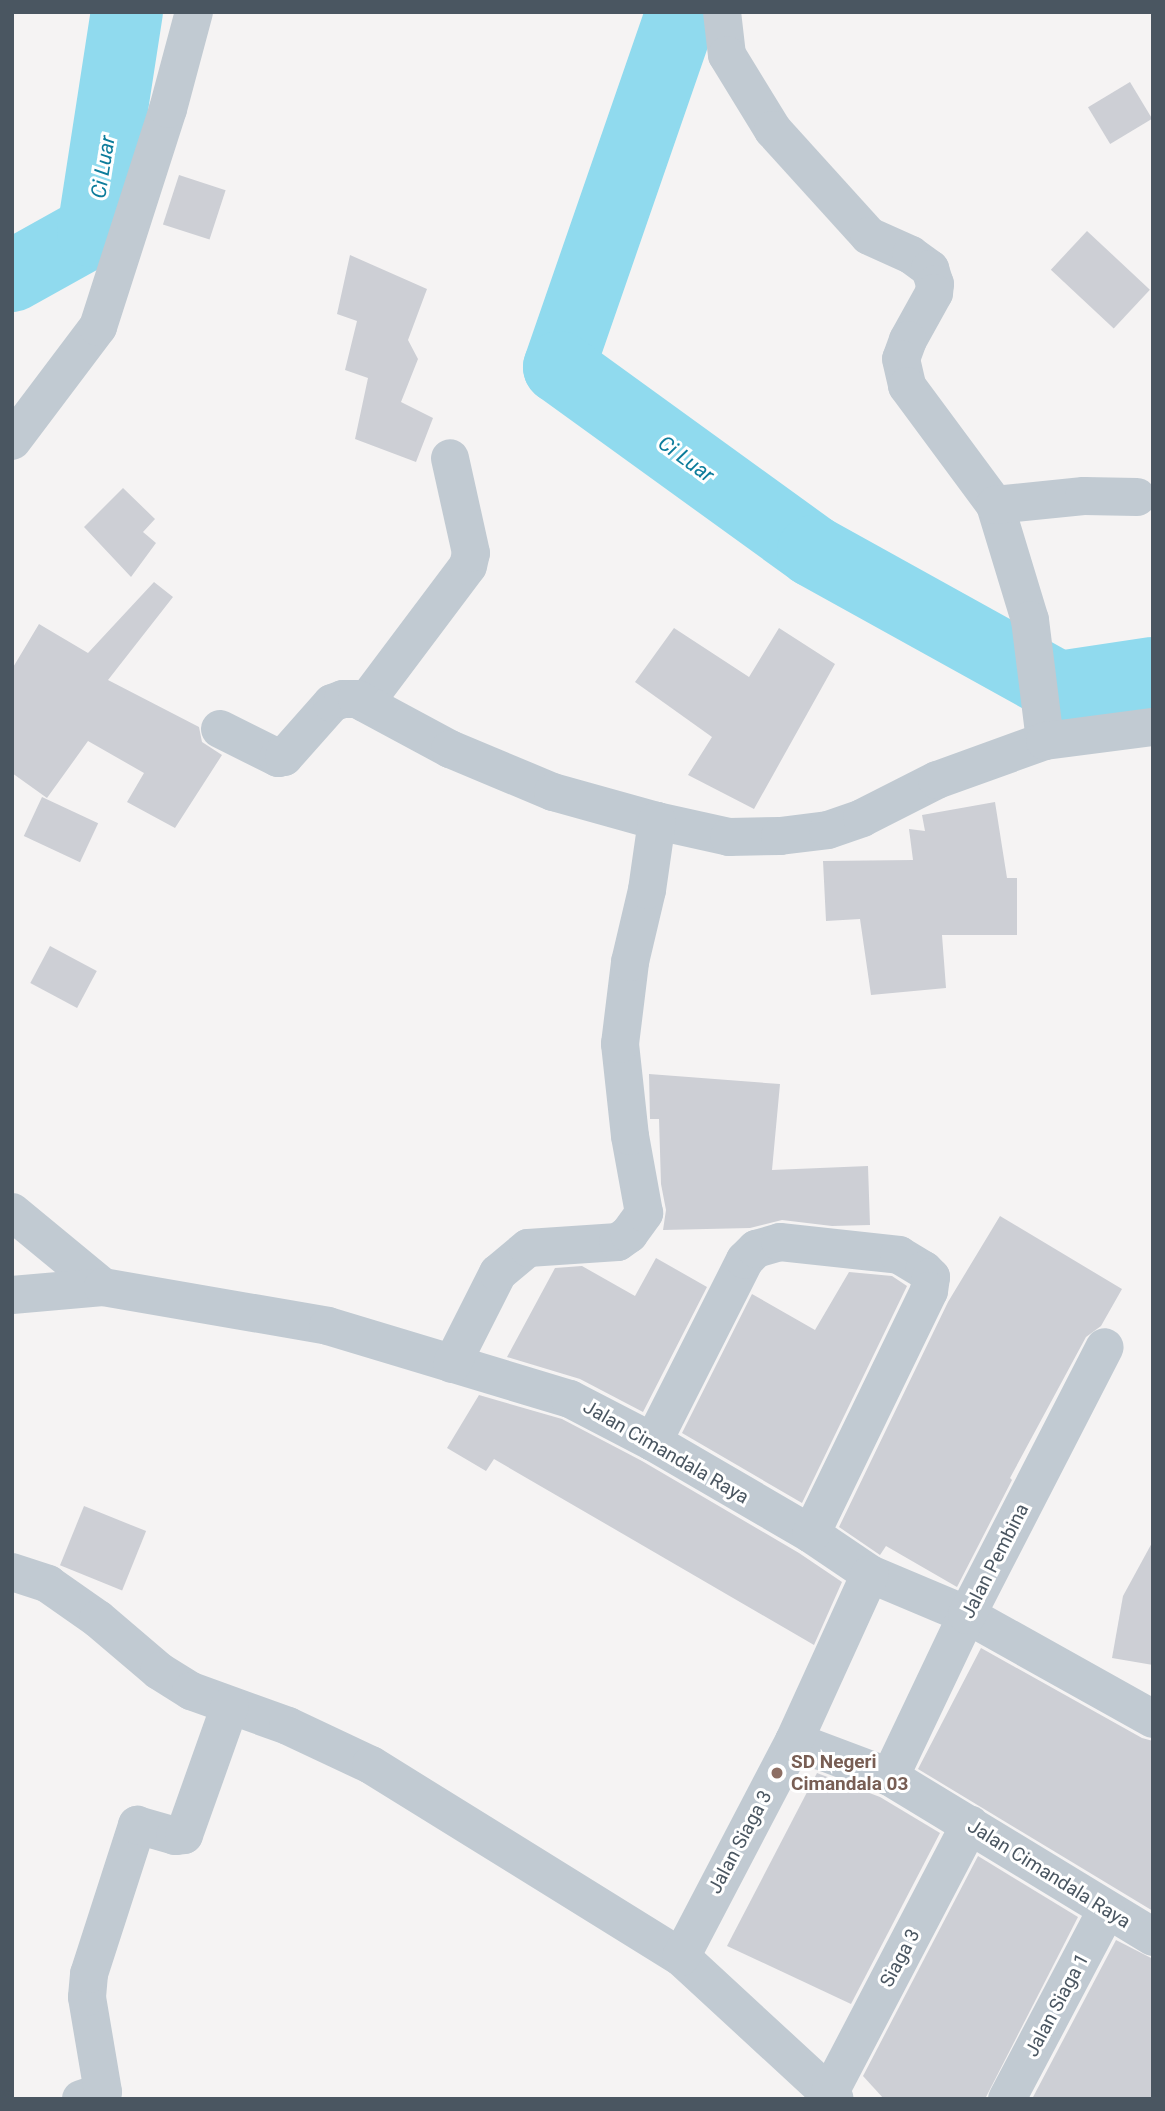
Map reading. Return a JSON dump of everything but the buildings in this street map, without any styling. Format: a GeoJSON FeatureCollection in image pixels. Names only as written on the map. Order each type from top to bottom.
{"type":"FeatureCollection","features":[{"type":"Feature","properties":{"kind":"street"},"geometry":{"type":"LineString","coordinates":[[12,442],[97,327],[167,109],[194,12]]}},
{"type":"Feature","properties":{"kind":"street"},"geometry":{"type":"LineString","coordinates":[[722,12],[727,55],[773,130],[869,236],[911,255],[930,269],[934,293],[901,359],[907,386],[995,505],[1030,620],[1043,731]]}},
{"type":"Feature","properties":{"kind":"street"},"geometry":{"type":"LineString","coordinates":[[365,703],[468,566],[471,553],[450,458]]}},
{"type":"Feature","properties":{"kind":"street"},"geometry":{"type":"LineString","coordinates":[[995,505],[1084,496],[1137,498]]}},
{"type":"Feature","properties":{"kind":"street"},"geometry":{"type":"LineString","coordinates":[[220,729],[278,758],[284,757],[332,703],[349,698],[365,703],[450,749],[553,792],[657,821],[729,837],[780,836],[828,830],[862,818],[1043,731],[1153,727]]}},
{"type":"Feature","properties":{"kind":"street"},"geometry":{"type":"LineString","coordinates":[[452,1364],[498,1273],[528,1248],[618,1242],[629,1234],[644,1213],[630,1136],[620,1044],[630,962],[647,890],[657,821]]}},
{"type":"Feature","properties":{"kind":"street"},"geometry":{"type":"LineString","coordinates":[[12,1212],[103,1287]]}},
{"type":"Feature","properties":{"kind":"street"},"geometry":{"type":"LineString","coordinates":[[653,1442],[745,1260],[756,1250],[780,1242],[899,1255],[931,1277],[929,1291],[811,1534]]}},
{"type":"Feature","properties":{"kind":"street","name":"Jalan Cimandala Raya"},"geometry":{"type":"LineString","coordinates":[[12,1295],[103,1287],[328,1326],[570,1399],[653,1442],[811,1534],[870,1574],[967,1615],[1153,1719]]}},
{"type":"Feature","properties":{"kind":"street","name":"Jalan Pembina"},"geometry":{"type":"LineString","coordinates":[[890,1777],[967,1615],[1105,1348]]}},
{"type":"Feature","properties":{"kind":"street"},"geometry":{"type":"LineString","coordinates":[[12,1572],[47,1584],[98,1619],[159,1671],[191,1691],[288,1726],[371,1765],[681,1957],[832,2095]]}},
{"type":"Feature","properties":{"kind":"street","name":"Jalan Siaga 3"},"geometry":{"type":"LineString","coordinates":[[681,1957],[794,1741],[870,1574]]}},
{"type":"Feature","properties":{"kind":"street"},"geometry":{"type":"LineString","coordinates":[[81,2099],[103,2092],[87,1997],[89,1974],[137,1825],[175,1836],[184,1835],[230,1706]]}},
{"type":"Feature","properties":{"kind":"street","name":"Jalan Cimandala Raya"},"geometry":{"type":"LineString","coordinates":[[794,1741],[890,1777],[970,1824],[1106,1911],[1153,1937]]}},
{"type":"Feature","properties":{"kind":"street","name":"Siaga 3"},"geometry":{"type":"LineString","coordinates":[[832,2095],[970,1824]]}},
{"type":"Feature","properties":{"kind":"street","name":"Jalan Siaga 1"},"geometry":{"type":"LineString","coordinates":[[1007,2099],[1106,1911]]}},
{"type":"Feature","properties":{"kind":"waterway","name":"Ci Luar"},"geometry":{"type":"LineString","coordinates":[[12,276],[93,231],[127,12]]}},
{"type":"Feature","properties":{"kind":"waterway","name":"Ci Luar"},"geometry":{"type":"LineString","coordinates":[[682,12],[559,367],[813,551],[1058,687],[1153,673]]}},
{"type":"Feature","properties":{"kind":"place","name":"SD Negeri Cimandala 03"},"geometry":{"type":"Point","coordinates":[777,1773]}}]}
